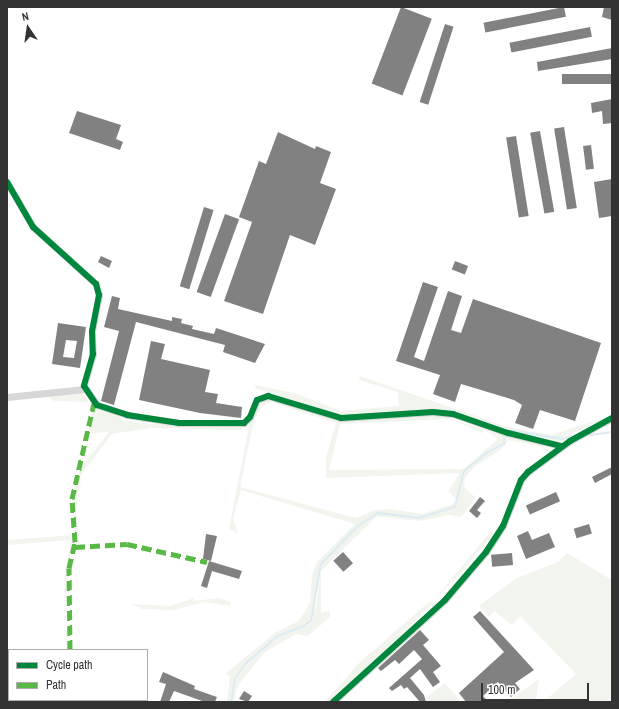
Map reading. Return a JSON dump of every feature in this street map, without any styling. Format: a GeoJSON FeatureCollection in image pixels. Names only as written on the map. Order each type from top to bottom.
{"type":"FeatureCollection","features":[{"type":"Feature","properties":{"kind":"street"},"geometry":{"type":"LineString","coordinates":[[7,182],[33,227],[96,284],[99,295],[86,389],[94,402],[103,408],[127,415],[179,423],[244,423],[250,417],[257,400],[268,396],[341,418],[433,412],[453,414],[508,433],[561,446]]}},
{"type":"Feature","properties":{"kind":"street"},"geometry":{"type":"LineString","coordinates":[[7,397],[86,389]]}},
{"type":"Feature","properties":{"kind":"street"},"geometry":{"type":"LineString","coordinates":[[333,702],[445,600],[486,552],[503,526],[521,480],[561,446],[612,418]]}},
{"type":"Feature","properties":{"kind":"shaded area"},"geometry":{"type":"Polygon","coordinates":[[[360,376],[511,428],[552,435],[612,415],[562,438],[571,436],[564,441],[551,442],[445,410],[342,416],[255,388],[255,385],[294,393],[341,411],[399,406],[398,392],[359,380],[360,376]]]}},
{"type":"Feature","properties":{"kind":"shaded area"},"geometry":{"type":"Polygon","coordinates":[[[81,391],[89,402],[54,401],[45,394],[81,391]]]}},
{"type":"Feature","properties":{"kind":"shaded area"},"geometry":{"type":"Polygon","coordinates":[[[269,399],[339,420],[438,415],[502,435],[505,440],[504,444],[485,454],[464,471],[455,507],[419,518],[378,512],[358,526],[321,564],[314,611],[307,624],[278,635],[250,658],[235,679],[230,702],[227,702],[230,676],[225,674],[275,633],[299,621],[310,602],[312,575],[317,562],[355,524],[241,490],[233,518],[238,534],[229,529],[250,421],[260,404],[269,399]],[[271,402],[263,405],[254,420],[240,487],[356,518],[375,510],[391,509],[422,514],[453,504],[456,499],[448,491],[460,473],[326,478],[326,457],[336,423],[271,402]],[[450,419],[340,424],[329,470],[464,469],[498,439],[485,430],[482,433],[450,419]]]}},
{"type":"Feature","properties":{"kind":"shaded area"},"geometry":{"type":"Polygon","coordinates":[[[98,408],[118,413],[123,420],[150,424],[245,426],[242,430],[150,428],[112,434],[80,476],[76,513],[80,546],[77,545],[73,519],[78,477],[81,467],[109,432],[89,433],[92,413],[98,408]]]}},
{"type":"Feature","properties":{"kind":"shaded area"},"geometry":{"type":"Polygon","coordinates":[[[505,436],[542,445],[548,450],[518,479],[506,507],[518,478],[546,451],[540,446],[508,440],[505,444],[505,436]]]}},
{"type":"Feature","properties":{"kind":"shaded area"},"geometry":{"type":"Polygon","coordinates":[[[504,445],[500,450],[475,466],[465,478],[464,487],[476,498],[461,517],[450,515],[419,521],[377,516],[321,571],[322,564],[358,527],[378,513],[419,519],[455,508],[465,471],[485,455],[504,445]]]}},
{"type":"Feature","properties":{"kind":"shaded area"},"geometry":{"type":"Polygon","coordinates":[[[492,530],[494,531],[492,535],[465,569],[435,599],[492,530]]]}},
{"type":"Feature","properties":{"kind":"shaded area"},"geometry":{"type":"Polygon","coordinates":[[[73,535],[68,569],[66,630],[69,649],[66,649],[65,570],[71,540],[7,545],[7,540],[73,535]]]}},
{"type":"Feature","properties":{"kind":"shaded area"},"geometry":{"type":"Polygon","coordinates":[[[567,553],[612,580],[612,702],[543,702],[576,674],[520,616],[512,625],[494,611],[489,617],[479,606],[515,579],[558,562],[567,553]]]}},
{"type":"Feature","properties":{"kind":"shaded area"},"geometry":{"type":"Polygon","coordinates":[[[321,571],[321,613],[330,611],[330,617],[308,636],[296,634],[265,652],[238,685],[234,702],[231,702],[236,680],[248,662],[278,636],[308,625],[316,606],[321,571]]]}},
{"type":"Feature","properties":{"kind":"shaded area"},"geometry":{"type":"Polygon","coordinates":[[[194,598],[193,601],[219,598],[231,602],[230,606],[205,602],[173,610],[142,609],[131,604],[171,606],[194,598]]]}},
{"type":"Feature","properties":{"kind":"shaded area"},"geometry":{"type":"Polygon","coordinates":[[[430,601],[434,603],[410,627],[329,702],[325,702],[359,663],[430,601]]]}},
{"type":"Feature","properties":{"kind":"shaded area"},"geometry":{"type":"Polygon","coordinates":[[[539,679],[536,700],[533,702],[506,702],[539,679]]]}},
{"type":"Feature","properties":{"kind":"shaded area"},"geometry":{"type":"Polygon","coordinates":[[[445,683],[461,702],[429,702],[425,698],[445,683]]]}},
{"type":"Feature","properties":{"kind":"building"},"geometry":{"type":"Polygon","coordinates":[[[401,7],[432,19],[402,95],[372,84],[401,7]]]}},
{"type":"Feature","properties":{"kind":"building"},"geometry":{"type":"Polygon","coordinates":[[[564,7],[566,17],[485,32],[484,23],[564,7]]]}},
{"type":"Feature","properties":{"kind":"building"},"geometry":{"type":"Polygon","coordinates":[[[604,7],[612,7],[612,20],[602,17],[604,7]]]}},
{"type":"Feature","properties":{"kind":"building"},"geometry":{"type":"Polygon","coordinates":[[[445,24],[454,27],[428,105],[420,102],[445,24]]]}},
{"type":"Feature","properties":{"kind":"building"},"geometry":{"type":"Polygon","coordinates":[[[590,27],[592,37],[511,52],[510,43],[590,27]]]}},
{"type":"Feature","properties":{"kind":"building"},"geometry":{"type":"Polygon","coordinates":[[[612,48],[612,59],[538,71],[537,62],[612,48]]]}},
{"type":"Feature","properties":{"kind":"building"},"geometry":{"type":"Polygon","coordinates":[[[562,74],[612,74],[612,84],[562,84],[562,74]]]}},
{"type":"Feature","properties":{"kind":"building"},"geometry":{"type":"Polygon","coordinates":[[[612,99],[612,123],[603,124],[602,111],[592,113],[591,103],[612,99]]]}},
{"type":"Feature","properties":{"kind":"building"},"geometry":{"type":"Polygon","coordinates":[[[77,111],[121,125],[116,139],[123,142],[120,150],[69,133],[77,111]]]}},
{"type":"Feature","properties":{"kind":"building"},"geometry":{"type":"Polygon","coordinates":[[[564,127],[577,208],[567,210],[554,129],[564,127]]]}},
{"type":"Feature","properties":{"kind":"building"},"geometry":{"type":"Polygon","coordinates":[[[540,131],[554,212],[544,213],[530,133],[540,131]]]}},
{"type":"Feature","properties":{"kind":"building"},"geometry":{"type":"Polygon","coordinates":[[[278,132],[315,149],[316,146],[331,152],[320,183],[336,189],[315,245],[290,235],[263,314],[224,301],[252,222],[239,217],[259,161],[266,164],[278,132]]]}},
{"type":"Feature","properties":{"kind":"building"},"geometry":{"type":"Polygon","coordinates":[[[516,136],[529,216],[519,218],[506,138],[516,136]]]}},
{"type":"Feature","properties":{"kind":"building"},"geometry":{"type":"Polygon","coordinates":[[[591,145],[594,169],[586,170],[583,146],[591,145]]]}},
{"type":"Feature","properties":{"kind":"building"},"geometry":{"type":"Polygon","coordinates":[[[612,179],[612,216],[599,218],[594,182],[612,179]]]}},
{"type":"Feature","properties":{"kind":"building"},"geometry":{"type":"Polygon","coordinates":[[[204,207],[214,210],[189,289],[180,286],[204,207]]]}},
{"type":"Feature","properties":{"kind":"building"},"geometry":{"type":"Polygon","coordinates":[[[225,214],[239,219],[211,297],[197,292],[225,214]]]}},
{"type":"Feature","properties":{"kind":"building"},"geometry":{"type":"Polygon","coordinates":[[[101,256],[112,261],[109,268],[98,262],[101,256]]]}},
{"type":"Feature","properties":{"kind":"building"},"geometry":{"type":"Polygon","coordinates":[[[455,261],[468,266],[465,274],[452,269],[455,261]]]}},
{"type":"Feature","properties":{"kind":"building"},"geometry":{"type":"Polygon","coordinates":[[[423,282],[438,287],[414,357],[424,361],[448,291],[462,296],[451,330],[461,333],[473,299],[601,343],[575,421],[540,410],[533,429],[515,423],[522,405],[514,400],[461,384],[455,402],[433,394],[440,375],[396,361],[423,282]]]}},
{"type":"Feature","properties":{"kind":"building"},"geometry":{"type":"Polygon","coordinates":[[[112,296],[120,298],[118,309],[172,321],[172,317],[182,319],[181,323],[193,326],[192,329],[214,334],[216,328],[265,344],[255,363],[223,352],[225,345],[136,322],[114,405],[101,401],[119,331],[104,327],[112,296]]]}},
{"type":"Feature","properties":{"kind":"building"},"geometry":{"type":"Polygon","coordinates":[[[58,323],[86,327],[80,368],[52,364],[58,323]],[[66,340],[63,357],[74,358],[77,341],[66,340]]]}},
{"type":"Feature","properties":{"kind":"building"},"geometry":{"type":"Polygon","coordinates":[[[151,341],[165,344],[161,359],[210,370],[205,392],[218,394],[216,403],[242,407],[241,418],[200,413],[139,400],[151,341]]]}},
{"type":"Feature","properties":{"kind":"building"},"geometry":{"type":"Polygon","coordinates":[[[612,467],[612,474],[595,483],[592,477],[612,467]]]}},
{"type":"Feature","properties":{"kind":"building"},"geometry":{"type":"Polygon","coordinates":[[[556,492],[560,501],[530,515],[526,505],[556,492]]]}},
{"type":"Feature","properties":{"kind":"building"},"geometry":{"type":"Polygon","coordinates":[[[480,497],[485,501],[477,510],[481,513],[477,518],[469,511],[480,497]]]}},
{"type":"Feature","properties":{"kind":"building"},"geometry":{"type":"Polygon","coordinates":[[[589,524],[592,534],[577,538],[574,529],[589,524]]]}},
{"type":"Feature","properties":{"kind":"building"},"geometry":{"type":"Polygon","coordinates":[[[528,531],[532,540],[549,533],[555,547],[526,559],[517,536],[528,531]]]}},
{"type":"Feature","properties":{"kind":"building"},"geometry":{"type":"Polygon","coordinates":[[[206,534],[217,536],[211,561],[203,559],[206,534]]]}},
{"type":"Feature","properties":{"kind":"building"},"geometry":{"type":"Polygon","coordinates":[[[343,552],[353,563],[343,572],[333,561],[343,552]]]}},
{"type":"Feature","properties":{"kind":"building"},"geometry":{"type":"Polygon","coordinates":[[[512,553],[513,565],[492,567],[491,555],[512,553]]]}},
{"type":"Feature","properties":{"kind":"building"},"geometry":{"type":"Polygon","coordinates":[[[209,561],[242,571],[239,579],[212,571],[207,588],[201,586],[209,561]]]}},
{"type":"Feature","properties":{"kind":"building"},"geometry":{"type":"Polygon","coordinates":[[[480,611],[534,670],[515,683],[520,689],[511,697],[498,682],[483,696],[489,702],[466,702],[459,693],[504,652],[473,617],[480,611]]]}},
{"type":"Feature","properties":{"kind":"building"},"geometry":{"type":"Polygon","coordinates":[[[420,630],[429,640],[423,645],[441,666],[433,672],[440,682],[433,687],[420,669],[410,678],[424,695],[426,702],[420,702],[407,687],[404,689],[401,685],[392,691],[389,688],[422,659],[414,650],[399,664],[395,660],[381,671],[378,668],[420,630]]]}},
{"type":"Feature","properties":{"kind":"building"},"geometry":{"type":"Polygon","coordinates":[[[163,672],[195,686],[194,689],[217,697],[215,702],[205,702],[174,691],[169,702],[160,702],[166,684],[159,682],[163,672]]]}},
{"type":"Feature","properties":{"kind":"building"},"geometry":{"type":"Polygon","coordinates":[[[244,691],[252,696],[248,702],[239,699],[244,691]]]}},
{"type":"Feature","properties":{"kind":"waterway"},"geometry":{"type":"LineString","coordinates":[[508,430],[562,439],[571,436]]}},
{"type":"Feature","properties":{"kind":"waterway"},"geometry":{"type":"LineString","coordinates":[[584,436],[612,432]]}},
{"type":"Feature","properties":{"kind":"waterway"},"geometry":{"type":"LineString","coordinates":[[231,702],[235,679],[247,662],[278,636],[304,626],[311,620],[321,564],[358,526],[378,513],[419,518],[455,507],[464,471],[485,454],[504,444],[504,436]]}},
{"type":"Feature","properties":{"kind":"marked path"},"geometry":{"type":"LineString","coordinates":[[70,649],[69,568],[75,542],[72,499],[94,403]]}},
{"type":"Feature","properties":{"kind":"marked path"},"geometry":{"type":"LineString","coordinates":[[75,547],[127,544],[207,562]]}},
{"type":"Feature","properties":{"kind":"cycle path"},"geometry":{"type":"LineString","coordinates":[[7,182],[33,227],[96,284],[99,295],[92,331],[93,354],[84,386],[97,405],[127,415],[179,423],[244,423],[250,417],[257,400],[268,396],[341,418],[433,412],[453,414],[508,433],[561,446]]}},
{"type":"Feature","properties":{"kind":"cycle path"},"geometry":{"type":"LineString","coordinates":[[333,702],[445,600],[486,552],[503,526],[521,480],[528,472],[570,441],[612,418]]}}]}
